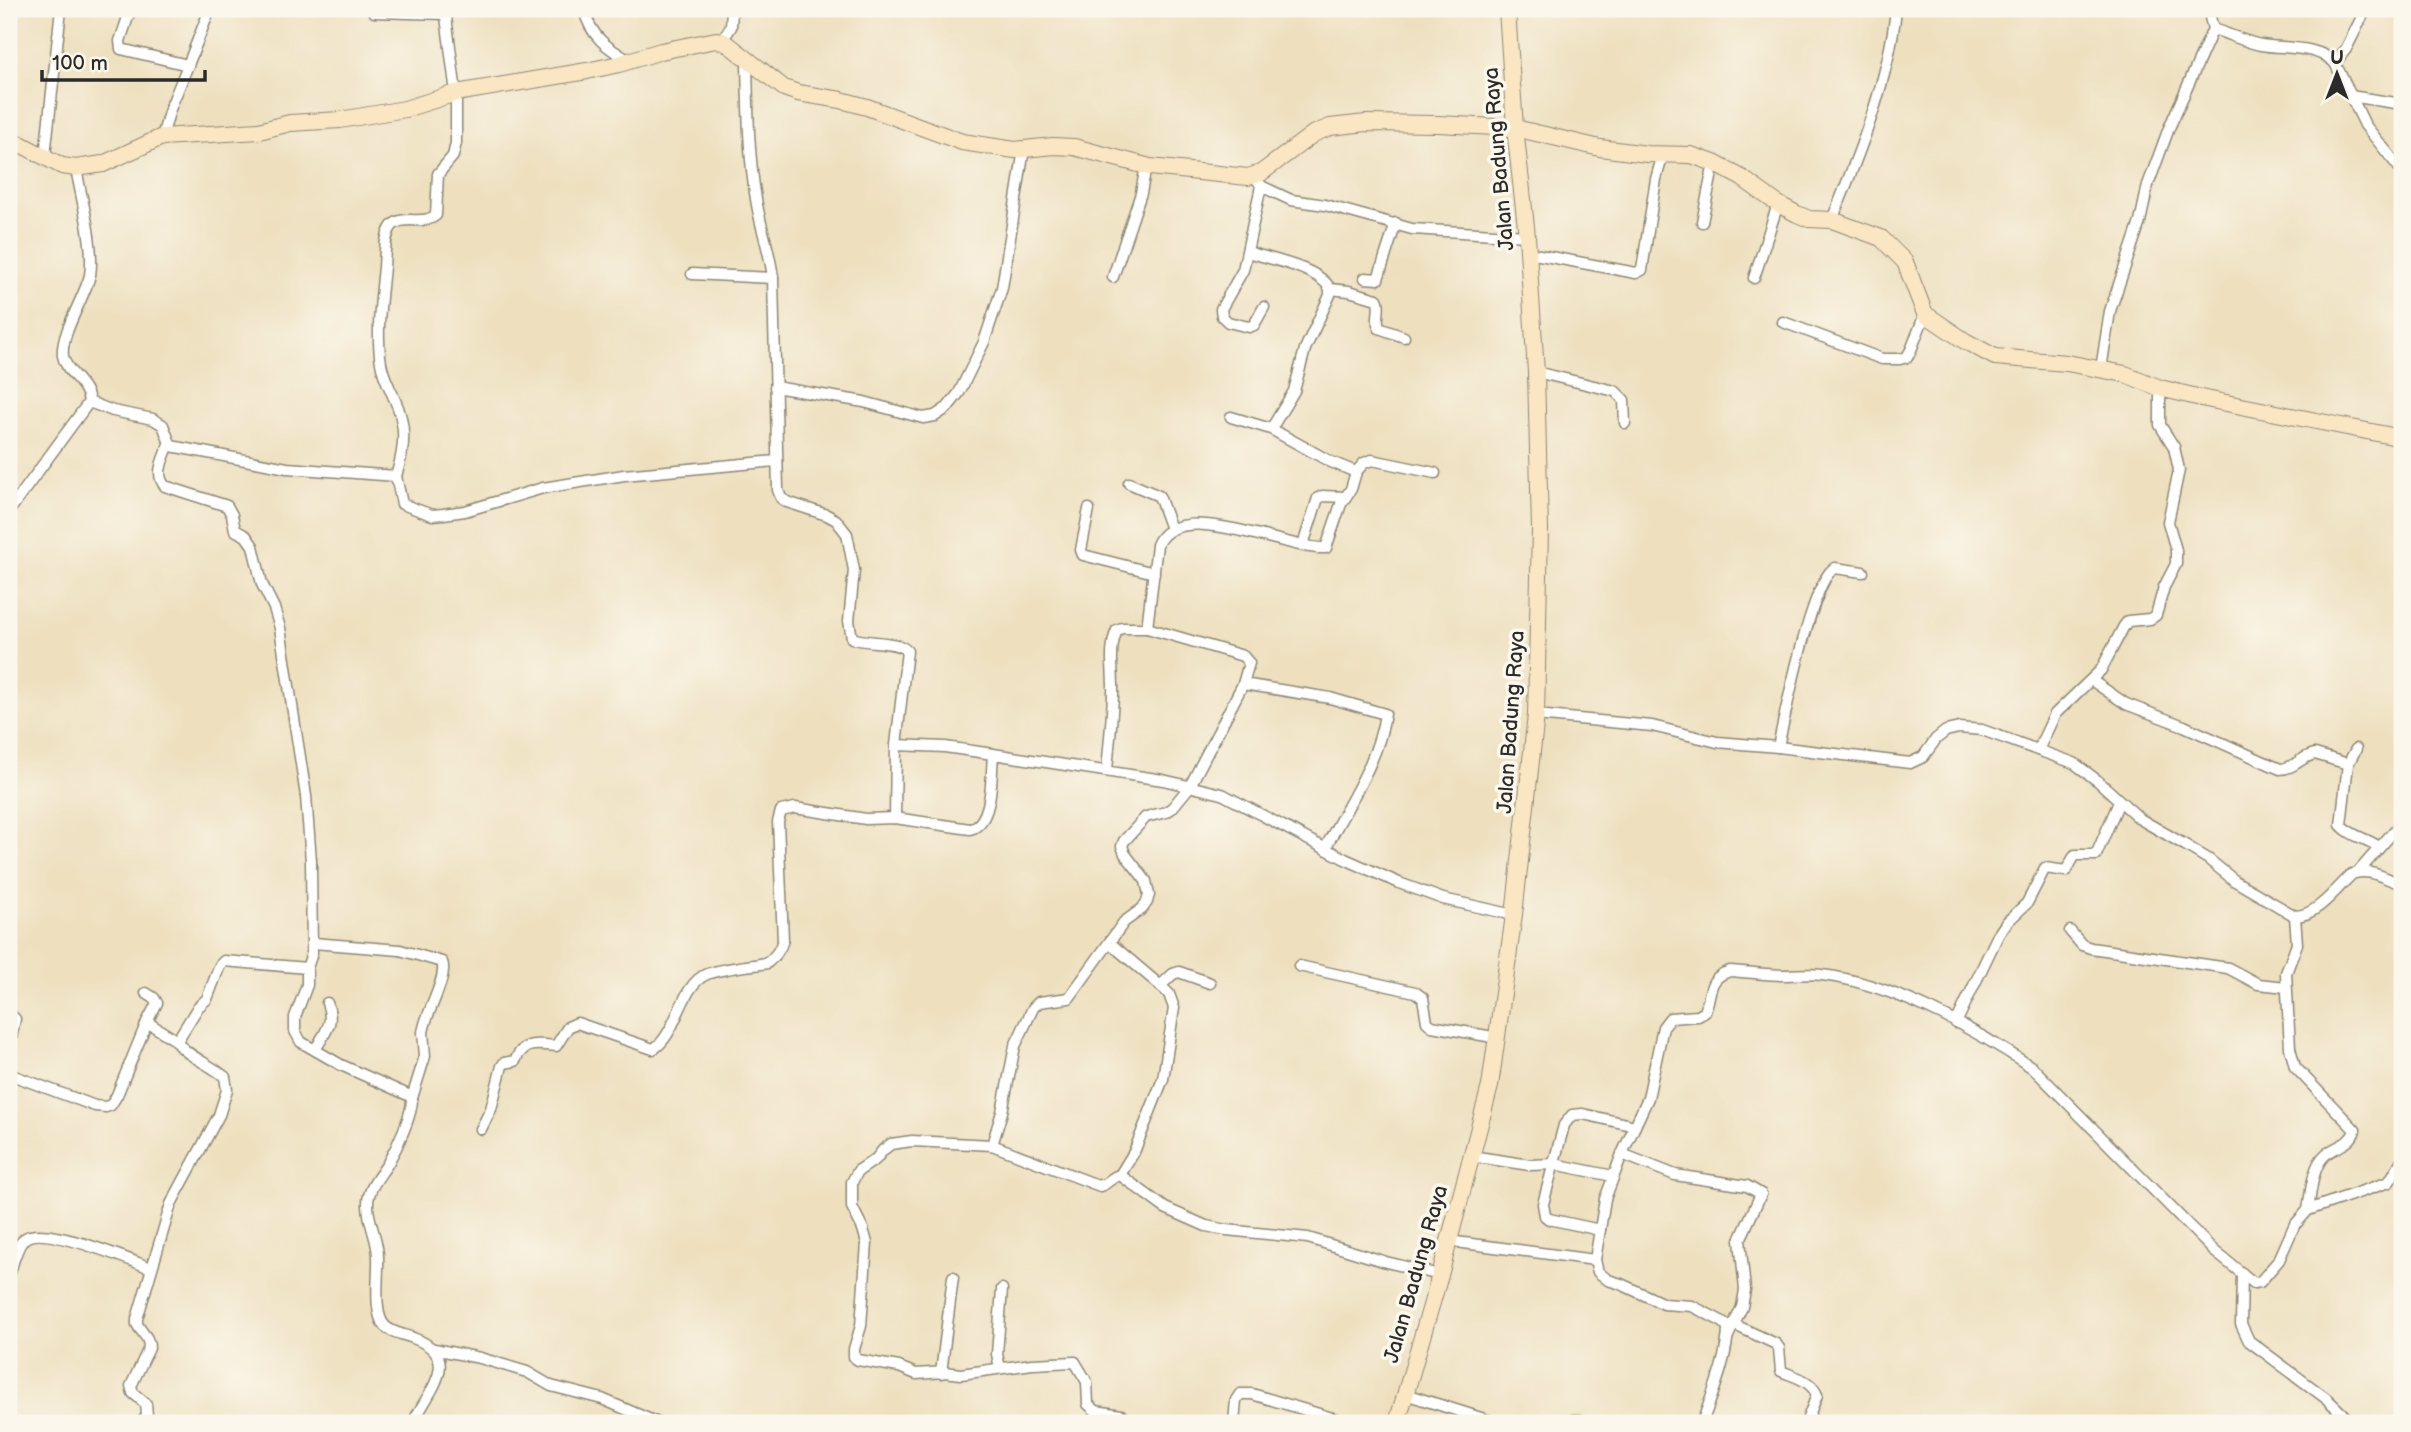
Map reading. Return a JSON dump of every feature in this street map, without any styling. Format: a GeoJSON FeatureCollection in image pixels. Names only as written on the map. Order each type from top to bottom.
{"type":"FeatureCollection","features":[{"type":"Feature","properties":{"kind":"street"},"geometry":{"type":"LineString","coordinates":[[45,156],[61,9]]}},
{"type":"Feature","properties":{"kind":"street"},"geometry":{"type":"LineString","coordinates":[[127,9],[129,14],[120,41],[121,49],[188,65]]}},
{"type":"Feature","properties":{"kind":"street"},"geometry":{"type":"LineString","coordinates":[[162,137],[170,109],[210,9]]}},
{"type":"Feature","properties":{"kind":"street"},"geometry":{"type":"LineString","coordinates":[[372,9],[374,12],[445,11],[456,93],[455,152],[438,174],[436,215],[430,219],[397,221],[387,234],[379,346],[387,384],[399,410],[402,426],[404,452],[396,476],[402,504],[432,515],[465,510],[543,488],[611,477],[776,461]]}},
{"type":"Feature","properties":{"kind":"street"},"geometry":{"type":"LineString","coordinates":[[584,9],[595,35],[607,48],[630,61]]}},
{"type":"Feature","properties":{"kind":"street"},"geometry":{"type":"LineString","coordinates":[[722,41],[731,27],[732,9]]}},
{"type":"Feature","properties":{"kind":"street","name":"Jalan Badung Raya"},"geometry":{"type":"LineString","coordinates":[[1397,1423],[1490,1086],[1514,915],[1536,715],[1540,529],[1536,372],[1507,9]]}},
{"type":"Feature","properties":{"kind":"street"},"geometry":{"type":"LineString","coordinates":[[1832,220],[1863,143],[1894,31],[1896,9]]}},
{"type":"Feature","properties":{"kind":"street"},"geometry":{"type":"LineString","coordinates":[[2101,369],[2110,310],[2137,233],[2148,185],[2169,128],[2213,29],[2208,9]]}},
{"type":"Feature","properties":{"kind":"street"},"geometry":{"type":"LineString","coordinates":[[2335,63],[2346,49],[2366,9]]}},
{"type":"Feature","properties":{"kind":"street"},"geometry":{"type":"LineString","coordinates":[[2213,29],[2259,45],[2304,49],[2330,58],[2335,63],[2365,125],[2402,171]]}},
{"type":"Feature","properties":{"kind":"street"},"geometry":{"type":"LineString","coordinates":[[9,138],[62,166],[76,168],[103,164],[162,137],[223,135],[405,109],[456,93],[587,71],[661,51],[722,41],[784,88],[867,107],[976,145],[1015,150],[1074,147],[1146,166],[1248,177],[1258,180],[1291,201],[1325,205],[1419,230],[1527,236]]}},
{"type":"Feature","properties":{"kind":"street"},"geometry":{"type":"LineString","coordinates":[[747,60],[756,201],[773,278],[778,490],[781,498],[836,520],[848,534],[854,570],[849,621],[852,638],[901,645],[907,651],[896,745],[895,818]]}},
{"type":"Feature","properties":{"kind":"street"},"geometry":{"type":"LineString","coordinates":[[2350,96],[2402,104]]}},
{"type":"Feature","properties":{"kind":"street"},"geometry":{"type":"LineString","coordinates":[[1264,307],[1254,325],[1249,327],[1228,322],[1222,316],[1221,309],[1243,270],[1261,173],[1313,134],[1337,126],[1366,123],[1515,128],[1600,148],[1691,156],[1714,163],[1742,178],[1777,204],[1809,219],[1832,220],[1881,238],[1905,262],[1925,314],[1995,357],[2067,363],[2101,369],[2125,374],[2160,388],[2299,419],[2402,438]]}},
{"type":"Feature","properties":{"kind":"street"},"geometry":{"type":"LineString","coordinates":[[775,387],[864,402],[923,418],[935,416],[947,408],[959,393],[984,342],[1002,288],[1024,149]]}},
{"type":"Feature","properties":{"kind":"street"},"geometry":{"type":"LineString","coordinates":[[1528,253],[1636,273],[1642,270],[1656,179],[1663,154]]}},
{"type":"Feature","properties":{"kind":"street"},"geometry":{"type":"LineString","coordinates":[[1702,222],[1714,163]]}},
{"type":"Feature","properties":{"kind":"street"},"geometry":{"type":"LineString","coordinates":[[1113,277],[1146,166]]}},
{"type":"Feature","properties":{"kind":"street"},"geometry":{"type":"LineString","coordinates":[[76,168],[90,267],[88,282],[72,320],[63,353],[66,364],[86,390],[89,402]]}},
{"type":"Feature","properties":{"kind":"street"},"geometry":{"type":"LineString","coordinates":[[1754,278],[1777,204]]}},
{"type":"Feature","properties":{"kind":"street"},"geometry":{"type":"LineString","coordinates":[[1365,278],[1378,279],[1396,223]]}},
{"type":"Feature","properties":{"kind":"street"},"geometry":{"type":"LineString","coordinates":[[1248,252],[1301,268],[1323,279],[1330,289],[1330,295],[1305,349],[1294,391],[1271,429]]}},
{"type":"Feature","properties":{"kind":"street"},"geometry":{"type":"LineString","coordinates":[[692,274],[773,278]]}},
{"type":"Feature","properties":{"kind":"street"},"geometry":{"type":"LineString","coordinates":[[1330,289],[1377,299],[1380,328],[1404,337]]}},
{"type":"Feature","properties":{"kind":"street"},"geometry":{"type":"LineString","coordinates":[[1783,322],[1882,359],[1900,359],[1907,357],[1911,350],[1925,314]]}},
{"type":"Feature","properties":{"kind":"street"},"geometry":{"type":"LineString","coordinates":[[1536,372],[1615,391],[1624,400],[1625,423]]}},
{"type":"Feature","properties":{"kind":"street"},"geometry":{"type":"LineString","coordinates":[[2038,750],[2055,714],[2091,680],[2110,656],[2128,621],[2150,619],[2156,615],[2164,587],[2176,564],[2177,556],[2168,522],[2179,470],[2174,447],[2160,425],[2160,388]]}},
{"type":"Feature","properties":{"kind":"street"},"geometry":{"type":"LineString","coordinates":[[89,402],[113,411],[153,419],[163,425],[169,444],[159,474],[160,480],[165,486],[227,506],[235,530],[246,536],[253,547],[262,584],[280,628],[306,796],[313,943],[307,968],[307,985],[295,1017],[295,1031],[301,1042],[341,1065],[412,1098]]}},
{"type":"Feature","properties":{"kind":"street"},"geometry":{"type":"LineString","coordinates":[[9,511],[89,402]]}},
{"type":"Feature","properties":{"kind":"street"},"geometry":{"type":"LineString","coordinates":[[1231,418],[1271,429],[1331,462],[1356,472]]}},
{"type":"Feature","properties":{"kind":"street"},"geometry":{"type":"LineString","coordinates":[[169,444],[286,467],[396,476]]}},
{"type":"Feature","properties":{"kind":"street"},"geometry":{"type":"LineString","coordinates":[[1147,628],[1157,545],[1160,538],[1171,529],[1204,524],[1226,526],[1270,539],[1322,548],[1328,546],[1345,497],[1351,489],[1356,472],[1364,463],[1371,460],[1435,473]]}},
{"type":"Feature","properties":{"kind":"street"},"geometry":{"type":"LineString","coordinates":[[1129,483],[1158,496],[1171,529]]}},
{"type":"Feature","properties":{"kind":"street"},"geometry":{"type":"LineString","coordinates":[[1303,545],[1318,498],[1345,497]]}},
{"type":"Feature","properties":{"kind":"street"},"geometry":{"type":"LineString","coordinates":[[1089,509],[1081,550],[1083,555],[1154,573]]}},
{"type":"Feature","properties":{"kind":"street"},"geometry":{"type":"LineString","coordinates":[[1778,747],[1794,673],[1827,573],[1835,568],[1863,572]]}},
{"type":"Feature","properties":{"kind":"street"},"geometry":{"type":"LineString","coordinates":[[992,1145],[1015,1046],[1033,1007],[1039,1002],[1069,998],[1124,922],[1147,902],[1149,895],[1146,881],[1125,854],[1122,846],[1124,841],[1146,817],[1172,808],[1190,786],[1243,684],[1249,663],[1243,656],[1147,628],[1122,628],[1116,631],[1107,771]]}},
{"type":"Feature","properties":{"kind":"street"},"geometry":{"type":"LineString","coordinates":[[2091,680],[2126,704],[2184,726],[2280,769],[2287,769],[2315,754],[2348,764]]}},
{"type":"Feature","properties":{"kind":"street"},"geometry":{"type":"LineString","coordinates":[[1243,684],[1330,698],[1386,715],[1374,757],[1363,782],[1344,811],[1325,849]]}},
{"type":"Feature","properties":{"kind":"street"},"geometry":{"type":"LineString","coordinates":[[1536,715],[1652,726],[1708,741],[1910,763],[1923,757],[1936,739],[1946,731],[1959,728],[1982,730],[2081,766],[2140,820],[2208,859],[2235,881],[2295,916],[2302,916],[2313,910],[2352,874],[2359,871],[2402,822]]}},
{"type":"Feature","properties":{"kind":"street"},"geometry":{"type":"LineString","coordinates":[[896,745],[945,747],[1107,771],[1222,794],[1325,849],[1399,883],[1443,899],[1514,915]]}},
{"type":"Feature","properties":{"kind":"street"},"geometry":{"type":"LineString","coordinates":[[2356,749],[2348,764],[2341,825],[2344,830],[2368,839],[2379,847]]}},
{"type":"Feature","properties":{"kind":"street"},"geometry":{"type":"LineString","coordinates":[[481,1129],[491,1109],[502,1066],[515,1061],[520,1050],[525,1047],[556,1046],[568,1027],[577,1023],[653,1049],[661,1044],[681,1006],[699,980],[708,973],[767,963],[779,952],[783,940],[778,822],[781,811],[795,808],[866,820],[895,818],[970,829],[980,825],[985,816],[990,795],[993,754]]}},
{"type":"Feature","properties":{"kind":"street"},"geometry":{"type":"LineString","coordinates":[[1956,1023],[1998,935],[2027,903],[2045,867],[2066,871],[2075,855],[2095,855],[2119,802]]}},
{"type":"Feature","properties":{"kind":"street"},"geometry":{"type":"LineString","coordinates":[[2359,871],[2402,884]]}},
{"type":"Feature","properties":{"kind":"street"},"geometry":{"type":"LineString","coordinates":[[1703,1423],[1728,1336],[1728,1327],[1692,1306],[1664,1304],[1608,1280],[1598,1272],[1595,1260],[1605,1199],[1651,1087],[1666,1021],[1670,1018],[1698,1016],[1705,1012],[1713,981],[1718,976],[1730,971],[1820,975],[1845,979],[1875,987],[1956,1023],[2033,1068],[2214,1251],[2254,1283],[2260,1282],[2278,1260],[2294,1226],[2308,1210],[2318,1165],[2325,1155],[2351,1139],[2355,1130],[2295,1067],[2290,1048],[2286,973],[2297,944],[2295,916]]}},
{"type":"Feature","properties":{"kind":"street"},"geometry":{"type":"LineString","coordinates":[[2070,931],[2082,945],[2091,948],[2228,968],[2258,984],[2286,987]]}},
{"type":"Feature","properties":{"kind":"street"},"geometry":{"type":"LineString","coordinates":[[313,943],[400,950],[442,962],[444,965],[443,976],[425,1024],[425,1056],[412,1098],[411,1111],[390,1160],[372,1186],[367,1207],[378,1246],[378,1309],[382,1324],[434,1349],[480,1357],[527,1372],[551,1385],[602,1399],[658,1423]]}},
{"type":"Feature","properties":{"kind":"street"},"geometry":{"type":"LineString","coordinates":[[1110,943],[1169,994],[1174,1009],[1163,1079],[1134,1152],[1120,1175],[1100,1186],[992,1145],[912,1141],[891,1144],[877,1160],[858,1171],[852,1182],[852,1207],[867,1243],[861,1325],[853,1355],[858,1360],[899,1367],[916,1374],[961,1374],[1067,1360],[1075,1362],[1087,1382],[1088,1404],[1097,1411],[1121,1415],[1127,1423]]}},
{"type":"Feature","properties":{"kind":"street"},"geometry":{"type":"LineString","coordinates":[[177,1041],[198,1007],[207,999],[224,961],[307,968]]}},
{"type":"Feature","properties":{"kind":"street"},"geometry":{"type":"LineString","coordinates":[[1299,966],[1415,992],[1423,998],[1427,1022],[1432,1026],[1498,1038]]}},
{"type":"Feature","properties":{"kind":"street"},"geometry":{"type":"LineString","coordinates":[[1160,985],[1179,972],[1210,983]]}},
{"type":"Feature","properties":{"kind":"street"},"geometry":{"type":"LineString","coordinates":[[9,1074],[95,1106],[111,1105],[157,1003],[146,993]]}},
{"type":"Feature","properties":{"kind":"street"},"geometry":{"type":"LineString","coordinates":[[315,1050],[331,1022],[327,1003]]}},
{"type":"Feature","properties":{"kind":"street"},"geometry":{"type":"LineString","coordinates":[[9,1013],[16,1018],[16,1024],[9,1048]]}},
{"type":"Feature","properties":{"kind":"street"},"geometry":{"type":"LineString","coordinates":[[142,1423],[146,1415],[146,1405],[133,1393],[131,1386],[149,1348],[148,1338],[139,1328],[137,1319],[172,1204],[219,1115],[227,1090],[225,1077],[215,1068],[186,1051],[177,1041],[147,1022]]}},
{"type":"Feature","properties":{"kind":"street"},"geometry":{"type":"LineString","coordinates":[[1600,1230],[1545,1216],[1543,1205],[1564,1125],[1572,1115],[1583,1114],[1635,1126]]}},
{"type":"Feature","properties":{"kind":"street"},"geometry":{"type":"LineString","coordinates":[[1622,1154],[1675,1175],[1747,1185],[1761,1194],[1740,1240],[1745,1290],[1735,1325],[1728,1336]]}},
{"type":"Feature","properties":{"kind":"street"},"geometry":{"type":"LineString","coordinates":[[1471,1156],[1530,1165],[1554,1164],[1613,1176]]}},
{"type":"Feature","properties":{"kind":"street"},"geometry":{"type":"LineString","coordinates":[[2308,1210],[2389,1182],[2402,1160]]}},
{"type":"Feature","properties":{"kind":"street"},"geometry":{"type":"LineString","coordinates":[[1120,1175],[1164,1208],[1206,1226],[1308,1238],[1440,1275]]}},
{"type":"Feature","properties":{"kind":"street"},"geometry":{"type":"LineString","coordinates":[[9,1275],[19,1244],[24,1238],[40,1233],[151,1268]]}},
{"type":"Feature","properties":{"kind":"street"},"geometry":{"type":"LineString","coordinates":[[1448,1241],[1595,1260]]}},
{"type":"Feature","properties":{"kind":"street"},"geometry":{"type":"LineString","coordinates":[[2242,1273],[2241,1324],[2249,1341],[2326,1399],[2352,1423]]}},
{"type":"Feature","properties":{"kind":"street"},"geometry":{"type":"LineString","coordinates":[[941,1373],[953,1278]]}},
{"type":"Feature","properties":{"kind":"street"},"geometry":{"type":"LineString","coordinates":[[1000,1368],[996,1354],[1002,1289]]}},
{"type":"Feature","properties":{"kind":"street"},"geometry":{"type":"LineString","coordinates":[[1735,1325],[1776,1344],[1779,1348],[1781,1371],[1814,1388],[1817,1395],[1806,1423]]}},
{"type":"Feature","properties":{"kind":"street"},"geometry":{"type":"LineString","coordinates":[[414,1423],[440,1374],[440,1361],[434,1349]]}},
{"type":"Feature","properties":{"kind":"street"},"geometry":{"type":"LineString","coordinates":[[1234,1423],[1236,1400],[1240,1394],[1252,1394],[1349,1423]]}},
{"type":"Feature","properties":{"kind":"street"},"geometry":{"type":"LineString","coordinates":[[1405,1394],[1497,1423]]}},
{"type":"Feature","properties":{"kind":"street"},"geometry":{"type":"LineString","coordinates":[[1567,1423],[1571,1420],[1589,1423]]}}]}
